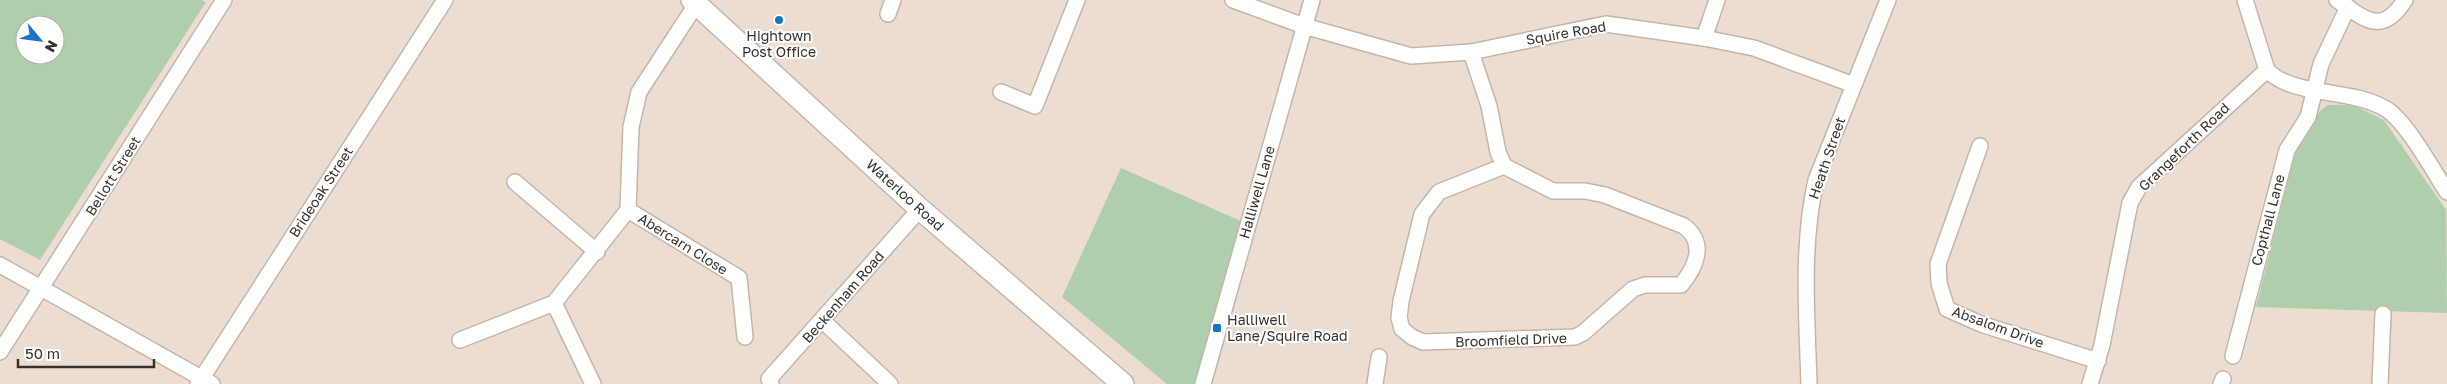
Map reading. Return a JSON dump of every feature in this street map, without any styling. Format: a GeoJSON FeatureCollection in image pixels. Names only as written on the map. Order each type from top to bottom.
{"type":"FeatureCollection","features":[{"type":"Feature","properties":{"kind":"main road","name":"Waterloo Road"},"geometry":{"type":"LineString","coordinates":[[696,1],[920,209],[1123,384]]}},
{"type":"Feature","properties":{"kind":"street","name":"Bellott Street"},"geometry":{"type":"LineString","coordinates":[[0,352],[224,0]]}},
{"type":"Feature","properties":{"kind":"street","name":"Brideoak Street"},"geometry":{"type":"LineString","coordinates":[[204,382],[445,0]]}},
{"type":"Feature","properties":{"kind":"street"},"geometry":{"type":"LineString","coordinates":[[1001,92],[1035,106],[1077,0]]}},
{"type":"Feature","properties":{"kind":"street","name":"Squire Road"},"geometry":{"type":"LineString","coordinates":[[1233,0],[1304,26],[1411,56],[1470,52],[1606,24],[1704,38],[1761,50],[1854,85]]}},
{"type":"Feature","properties":{"kind":"street","name":"Halliwell Lane"},"geometry":{"type":"LineString","coordinates":[[1203,384],[1312,0]]}},
{"type":"Feature","properties":{"kind":"street"},"geometry":{"type":"LineString","coordinates":[[1704,38],[1717,0]]}},
{"type":"Feature","properties":{"kind":"street","name":"Heath Street"},"geometry":{"type":"LineString","coordinates":[[1809,384],[1807,251],[1809,212],[1816,180],[1888,0]]}},
{"type":"Feature","properties":{"kind":"street"},"geometry":{"type":"LineString","coordinates":[[2245,0],[2267,70],[2274,78],[2286,83],[2370,101],[2394,115],[2447,192]]}},
{"type":"Feature","properties":{"kind":"street"},"geometry":{"type":"LineString","coordinates":[[2342,4],[2374,22],[2385,22],[2398,12],[2405,0]]}},
{"type":"Feature","properties":{"kind":"street","name":"Abercarn Close"},"geometry":{"type":"LineString","coordinates":[[460,340],[554,303],[597,252],[628,210],[631,127],[639,92],[696,1]]}},
{"type":"Feature","properties":{"kind":"street","name":"Copthall Lane"},"geometry":{"type":"LineString","coordinates":[[2232,356],[2287,150],[2308,117],[2321,64],[2342,4]]}},
{"type":"Feature","properties":{"kind":"street"},"geometry":{"type":"LineString","coordinates":[[1470,52],[1489,106],[1498,152],[1504,166]]}},
{"type":"Feature","properties":{"kind":"street","name":"Grangeforth Road"},"geometry":{"type":"LineString","coordinates":[[2090,384],[2098,361],[2123,231],[2130,203],[2139,187],[2267,70]]}},
{"type":"Feature","properties":{"kind":"street","name":"Absalom Drive"},"geometry":{"type":"LineString","coordinates":[[1980,146],[1938,264],[1939,282],[1947,309],[1981,324],[2098,361]]}},
{"type":"Feature","properties":{"kind":"street","name":"Broomfield Drive"},"geometry":{"type":"LineString","coordinates":[[1504,166],[1553,190],[1585,191],[1605,195],[1684,226],[1694,234],[1696,240],[1696,255],[1689,274],[1681,285],[1645,285],[1633,289],[1575,338],[1422,342],[1412,338],[1402,329],[1400,318],[1401,302],[1422,214],[1439,192],[1504,166]]}},
{"type":"Feature","properties":{"kind":"street"},"geometry":{"type":"LineString","coordinates":[[514,182],[597,252]]}},
{"type":"Feature","properties":{"kind":"street","name":"Beckenham Road"},"geometry":{"type":"LineString","coordinates":[[771,384],[770,379],[920,209]]}},
{"type":"Feature","properties":{"kind":"street","name":"Abercarn Close"},"geometry":{"type":"LineString","coordinates":[[628,210],[739,278],[745,337]]}},
{"type":"Feature","properties":{"kind":"street"},"geometry":{"type":"LineString","coordinates":[[0,265],[43,287],[204,382]]}},
{"type":"Feature","properties":{"kind":"street"},"geometry":{"type":"LineString","coordinates":[[554,303],[593,384]]}},
{"type":"Feature","properties":{"kind":"street"},"geometry":{"type":"LineString","coordinates":[[2380,384],[2383,314]]}},
{"type":"Feature","properties":{"kind":"street"},"geometry":{"type":"LineString","coordinates":[[823,321],[890,384]]}},
{"type":"Feature","properties":{"kind":"street"},"geometry":{"type":"LineString","coordinates":[[1375,384],[1379,357]]}},
{"type":"Feature","properties":{"kind":"green space"},"geometry":{"type":"Polygon","coordinates":[[[0,0],[202,0],[206,2],[40,260],[0,239],[0,0]]]}},
{"type":"Feature","properties":{"kind":"green space"},"geometry":{"type":"Polygon","coordinates":[[[2327,105],[2353,105],[2384,120],[2446,210],[2447,313],[2256,307],[2295,153],[2313,118],[2327,105]]]}},
{"type":"Feature","properties":{"kind":"green space"},"geometry":{"type":"Polygon","coordinates":[[[1121,168],[1243,222],[1196,384],[1167,384],[1062,297],[1121,168]]]}},
{"type":"Feature","properties":{"kind":"place","name":"Hightown Post Office"},"geometry":{"type":"Point","coordinates":[779,20]}},
{"type":"Feature","properties":{"kind":"place","name":"Halliwell Lane/Squire Road"},"geometry":{"type":"Point","coordinates":[1217,328]}}]}
